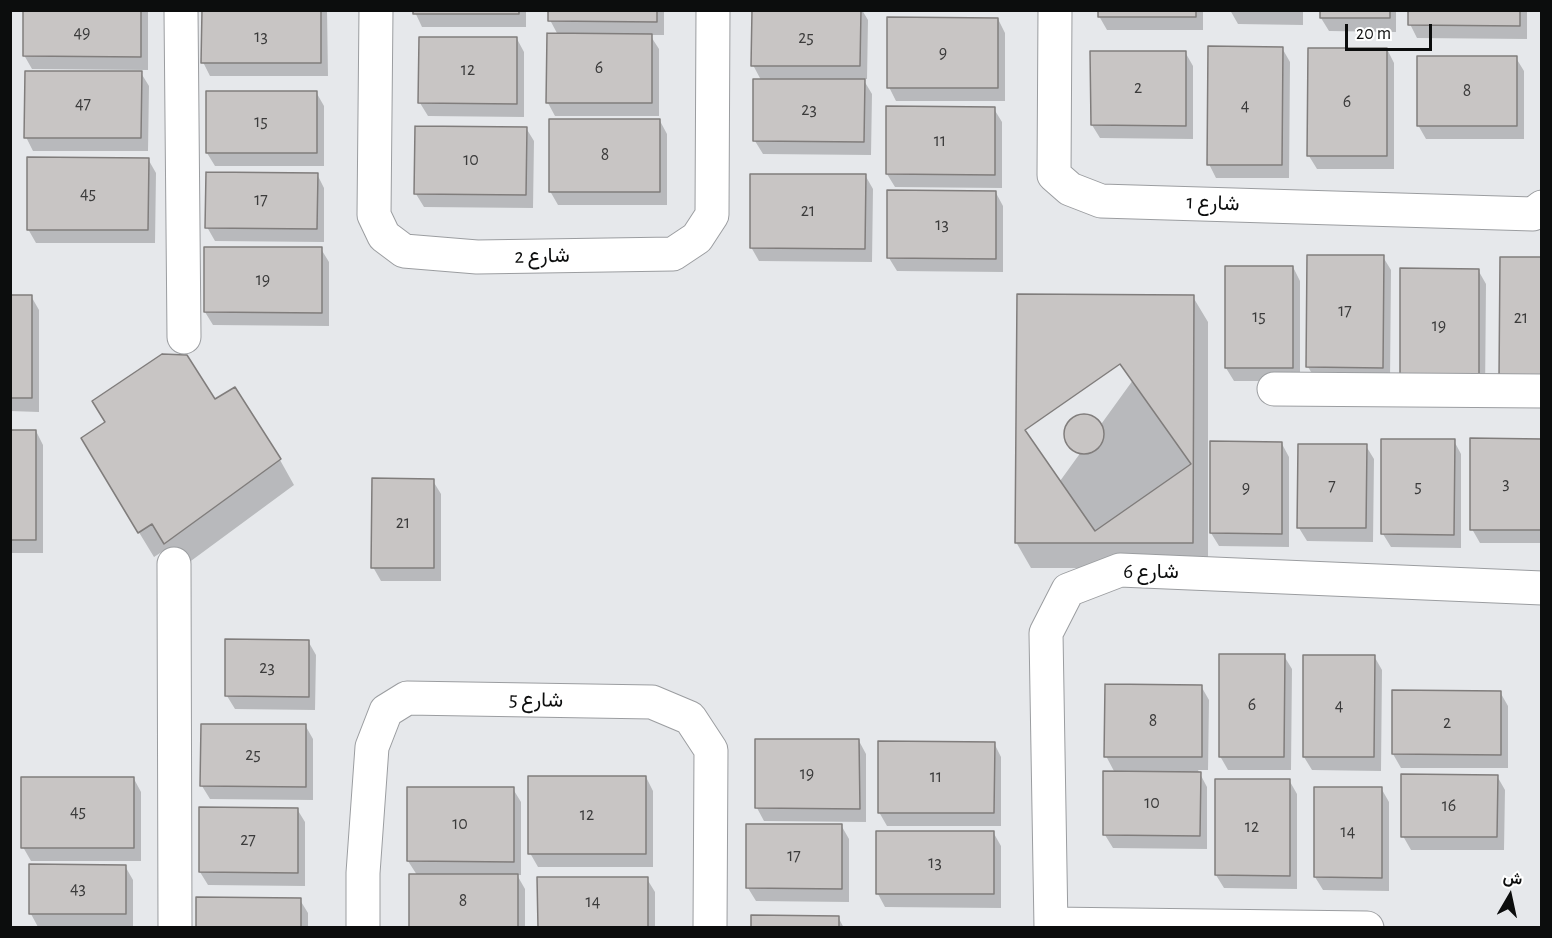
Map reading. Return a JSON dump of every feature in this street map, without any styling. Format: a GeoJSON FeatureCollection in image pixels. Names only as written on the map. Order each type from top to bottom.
{"type":"FeatureCollection","features":[{"type":"Feature","properties":{"kind":"street"},"geometry":{"type":"LineString","coordinates":[[181,10],[184,337]]}},
{"type":"Feature","properties":{"kind":"street","name":"شارع 2"},"geometry":{"type":"LineString","coordinates":[[376,10],[374,215],[384,236],[404,251],[477,257],[673,254],[697,238],[712,215],[713,10]]}},
{"type":"Feature","properties":{"kind":"street","name":"شارع 1"},"geometry":{"type":"LineString","coordinates":[[1055,10],[1054,175],[1070,189],[1101,201],[1533,214],[1542,207]]}},
{"type":"Feature","properties":{"kind":"street"},"geometry":{"type":"LineString","coordinates":[[1274,389],[1542,391]]}},
{"type":"Feature","properties":{"kind":"street"},"geometry":{"type":"LineString","coordinates":[[174,564],[175,927]]}},
{"type":"Feature","properties":{"kind":"street","name":"شارع 6"},"geometry":{"type":"LineString","coordinates":[[1366,927],[1051,926],[1046,633],[1068,590],[1120,570],[1542,588]]}},
{"type":"Feature","properties":{"kind":"street","name":"شارع 5"},"geometry":{"type":"LineString","coordinates":[[363,927],[363,873],[372,747],[386,711],[407,698],[652,702],[690,718],[711,750],[710,927]]}},
{"type":"Feature","properties":{"kind":"building"},"geometry":{"type":"Polygon","coordinates":[[[23,10],[141,10],[141,57],[23,56],[23,10]]]}},
{"type":"Feature","properties":{"kind":"building"},"geometry":{"type":"Polygon","coordinates":[[[202,10],[321,10],[321,63],[201,63],[202,10]]]}},
{"type":"Feature","properties":{"kind":"building"},"geometry":{"type":"Polygon","coordinates":[[[413,10],[519,10],[519,14],[413,14],[413,10]]]}},
{"type":"Feature","properties":{"kind":"building"},"geometry":{"type":"Polygon","coordinates":[[[548,10],[657,10],[657,22],[548,21],[548,10]]]}},
{"type":"Feature","properties":{"kind":"building"},"geometry":{"type":"Polygon","coordinates":[[[752,10],[861,10],[860,66],[751,66],[752,10]]]}},
{"type":"Feature","properties":{"kind":"building"},"geometry":{"type":"Polygon","coordinates":[[[1098,10],[1196,10],[1196,17],[1098,17],[1098,10]]]}},
{"type":"Feature","properties":{"kind":"building"},"geometry":{"type":"Polygon","coordinates":[[[1296,10],[1296,11],[1228,11],[1296,10]]]}},
{"type":"Feature","properties":{"kind":"building"},"geometry":{"type":"Polygon","coordinates":[[[1320,10],[1390,10],[1390,18],[1320,18],[1320,10]]]}},
{"type":"Feature","properties":{"kind":"building"},"geometry":{"type":"Polygon","coordinates":[[[1408,10],[1520,10],[1520,26],[1408,25],[1408,10]]]}},
{"type":"Feature","properties":{"kind":"building"},"geometry":{"type":"Polygon","coordinates":[[[887,17],[998,18],[998,88],[887,88],[887,17]]]}},
{"type":"Feature","properties":{"kind":"building"},"geometry":{"type":"Polygon","coordinates":[[[547,33],[652,34],[652,103],[546,103],[547,33]]]}},
{"type":"Feature","properties":{"kind":"building"},"geometry":{"type":"Polygon","coordinates":[[[419,37],[517,37],[517,104],[418,103],[419,37]]]}},
{"type":"Feature","properties":{"kind":"building"},"geometry":{"type":"Polygon","coordinates":[[[1208,46],[1283,47],[1282,165],[1207,165],[1208,46]]]}},
{"type":"Feature","properties":{"kind":"building"},"geometry":{"type":"Polygon","coordinates":[[[1308,48],[1387,48],[1387,156],[1307,156],[1308,48]]]}},
{"type":"Feature","properties":{"kind":"building"},"geometry":{"type":"Polygon","coordinates":[[[1090,51],[1186,51],[1186,126],[1091,125],[1090,51]]]}},
{"type":"Feature","properties":{"kind":"building"},"geometry":{"type":"Polygon","coordinates":[[[1417,56],[1517,56],[1517,126],[1417,126],[1417,56]]]}},
{"type":"Feature","properties":{"kind":"building"},"geometry":{"type":"Polygon","coordinates":[[[25,71],[142,71],[141,138],[24,138],[25,71]]]}},
{"type":"Feature","properties":{"kind":"building"},"geometry":{"type":"Polygon","coordinates":[[[753,79],[865,79],[864,142],[753,141],[753,79]]]}},
{"type":"Feature","properties":{"kind":"building"},"geometry":{"type":"Polygon","coordinates":[[[206,91],[317,91],[317,153],[206,153],[206,91]]]}},
{"type":"Feature","properties":{"kind":"building"},"geometry":{"type":"Polygon","coordinates":[[[886,106],[995,107],[995,175],[886,174],[886,106]]]}},
{"type":"Feature","properties":{"kind":"building"},"geometry":{"type":"Polygon","coordinates":[[[549,119],[660,119],[660,192],[549,192],[549,119]]]}},
{"type":"Feature","properties":{"kind":"building"},"geometry":{"type":"Polygon","coordinates":[[[415,126],[527,127],[526,195],[414,194],[415,126]]]}},
{"type":"Feature","properties":{"kind":"building"},"geometry":{"type":"Polygon","coordinates":[[[27,157],[149,158],[148,230],[27,230],[27,157]]]}},
{"type":"Feature","properties":{"kind":"building"},"geometry":{"type":"Polygon","coordinates":[[[206,172],[318,173],[317,229],[205,228],[206,172]]]}},
{"type":"Feature","properties":{"kind":"building"},"geometry":{"type":"Polygon","coordinates":[[[750,174],[866,174],[865,249],[750,248],[750,174]]]}},
{"type":"Feature","properties":{"kind":"building"},"geometry":{"type":"Polygon","coordinates":[[[887,190],[996,191],[996,259],[887,258],[887,190]]]}},
{"type":"Feature","properties":{"kind":"building"},"geometry":{"type":"Polygon","coordinates":[[[204,247],[322,247],[322,313],[204,312],[204,247]]]}},
{"type":"Feature","properties":{"kind":"building"},"geometry":{"type":"Polygon","coordinates":[[[1307,255],[1384,255],[1383,368],[1306,367],[1307,255]]]}},
{"type":"Feature","properties":{"kind":"building"},"geometry":{"type":"Polygon","coordinates":[[[1500,257],[1542,257],[1542,379],[1499,378],[1500,257]]]}},
{"type":"Feature","properties":{"kind":"building"},"geometry":{"type":"Polygon","coordinates":[[[1225,266],[1293,266],[1293,368],[1225,368],[1225,266]]]}},
{"type":"Feature","properties":{"kind":"building"},"geometry":{"type":"Polygon","coordinates":[[[1400,268],[1479,269],[1479,384],[1400,384],[1400,268]]]}},
{"type":"Feature","properties":{"kind":"building"},"geometry":{"type":"Polygon","coordinates":[[[1017,294],[1194,295],[1193,543],[1015,543],[1017,294]]]}},
{"type":"Feature","properties":{"kind":"building"},"geometry":{"type":"Polygon","coordinates":[[[10,295],[32,295],[32,398],[10,398],[10,295]]]}},
{"type":"Feature","properties":{"kind":"building"},"geometry":{"type":"Polygon","coordinates":[[[162,354],[187,355],[215,399],[235,387],[281,459],[164,544],[152,524],[138,533],[81,438],[105,422],[92,401],[162,354]]]}},
{"type":"Feature","properties":{"kind":"building"},"geometry":{"type":"Polygon","coordinates":[[[1120,364],[1191,464],[1095,531],[1025,430],[1120,364]]]}},
{"type":"Feature","properties":{"kind":"building"},"geometry":{"type":"Polygon","coordinates":[[[1084,414],[1098,420],[1104,434],[1098,448],[1084,454],[1070,448],[1064,434],[1070,420],[1084,414]]]}},
{"type":"Feature","properties":{"kind":"building"},"geometry":{"type":"Polygon","coordinates":[[[10,430],[36,430],[36,540],[10,540],[10,430]]]}},
{"type":"Feature","properties":{"kind":"building"},"geometry":{"type":"Polygon","coordinates":[[[1470,438],[1542,439],[1542,530],[1470,530],[1470,438]]]}},
{"type":"Feature","properties":{"kind":"building"},"geometry":{"type":"Polygon","coordinates":[[[1381,439],[1455,439],[1454,535],[1381,534],[1381,439]]]}},
{"type":"Feature","properties":{"kind":"building"},"geometry":{"type":"Polygon","coordinates":[[[1210,441],[1282,442],[1282,534],[1210,533],[1210,441]]]}},
{"type":"Feature","properties":{"kind":"building"},"geometry":{"type":"Polygon","coordinates":[[[1298,444],[1367,444],[1366,528],[1297,528],[1298,444]]]}},
{"type":"Feature","properties":{"kind":"building"},"geometry":{"type":"Polygon","coordinates":[[[372,478],[434,479],[434,568],[371,568],[372,478]]]}},
{"type":"Feature","properties":{"kind":"building"},"geometry":{"type":"Polygon","coordinates":[[[225,639],[309,640],[309,697],[225,696],[225,639]]]}},
{"type":"Feature","properties":{"kind":"building"},"geometry":{"type":"Polygon","coordinates":[[[1219,654],[1285,654],[1284,757],[1219,757],[1219,654]]]}},
{"type":"Feature","properties":{"kind":"building"},"geometry":{"type":"Polygon","coordinates":[[[1303,655],[1375,655],[1374,757],[1303,757],[1303,655]]]}},
{"type":"Feature","properties":{"kind":"building"},"geometry":{"type":"Polygon","coordinates":[[[1105,684],[1202,685],[1202,757],[1104,757],[1105,684]]]}},
{"type":"Feature","properties":{"kind":"building"},"geometry":{"type":"Polygon","coordinates":[[[1392,690],[1501,691],[1501,755],[1392,754],[1392,690]]]}},
{"type":"Feature","properties":{"kind":"building"},"geometry":{"type":"Polygon","coordinates":[[[201,724],[306,724],[306,787],[200,786],[201,724]]]}},
{"type":"Feature","properties":{"kind":"building"},"geometry":{"type":"Polygon","coordinates":[[[755,739],[859,739],[860,809],[755,808],[755,739]]]}},
{"type":"Feature","properties":{"kind":"building"},"geometry":{"type":"Polygon","coordinates":[[[878,741],[995,742],[994,813],[878,813],[878,741]]]}},
{"type":"Feature","properties":{"kind":"building"},"geometry":{"type":"Polygon","coordinates":[[[1103,771],[1201,772],[1200,836],[1103,835],[1103,771]]]}},
{"type":"Feature","properties":{"kind":"building"},"geometry":{"type":"Polygon","coordinates":[[[1401,774],[1498,775],[1497,837],[1401,837],[1401,774]]]}},
{"type":"Feature","properties":{"kind":"building"},"geometry":{"type":"Polygon","coordinates":[[[528,776],[646,776],[646,854],[528,854],[528,776]]]}},
{"type":"Feature","properties":{"kind":"building"},"geometry":{"type":"Polygon","coordinates":[[[21,777],[134,777],[134,848],[21,848],[21,777]]]}},
{"type":"Feature","properties":{"kind":"building"},"geometry":{"type":"Polygon","coordinates":[[[1215,779],[1290,779],[1290,876],[1215,875],[1215,779]]]}},
{"type":"Feature","properties":{"kind":"building"},"geometry":{"type":"Polygon","coordinates":[[[407,787],[514,787],[514,862],[407,861],[407,787]]]}},
{"type":"Feature","properties":{"kind":"building"},"geometry":{"type":"Polygon","coordinates":[[[1314,787],[1382,787],[1382,878],[1314,877],[1314,787]]]}},
{"type":"Feature","properties":{"kind":"building"},"geometry":{"type":"Polygon","coordinates":[[[199,807],[298,808],[298,873],[199,872],[199,807]]]}},
{"type":"Feature","properties":{"kind":"building"},"geometry":{"type":"Polygon","coordinates":[[[746,824],[842,824],[842,889],[746,888],[746,824]]]}},
{"type":"Feature","properties":{"kind":"building"},"geometry":{"type":"Polygon","coordinates":[[[876,831],[994,831],[994,894],[876,894],[876,831]]]}},
{"type":"Feature","properties":{"kind":"building"},"geometry":{"type":"Polygon","coordinates":[[[29,864],[126,865],[126,914],[29,914],[29,864]]]}},
{"type":"Feature","properties":{"kind":"building"},"geometry":{"type":"Polygon","coordinates":[[[409,874],[518,874],[518,928],[409,928],[409,874]]]}},
{"type":"Feature","properties":{"kind":"building"},"geometry":{"type":"Polygon","coordinates":[[[537,877],[648,877],[648,928],[538,928],[537,877]]]}},
{"type":"Feature","properties":{"kind":"building"},"geometry":{"type":"Polygon","coordinates":[[[196,897],[301,898],[301,928],[196,928],[196,897]]]}},
{"type":"Feature","properties":{"kind":"building"},"geometry":{"type":"Polygon","coordinates":[[[751,915],[839,916],[839,928],[751,928],[751,915]]]}}]}
